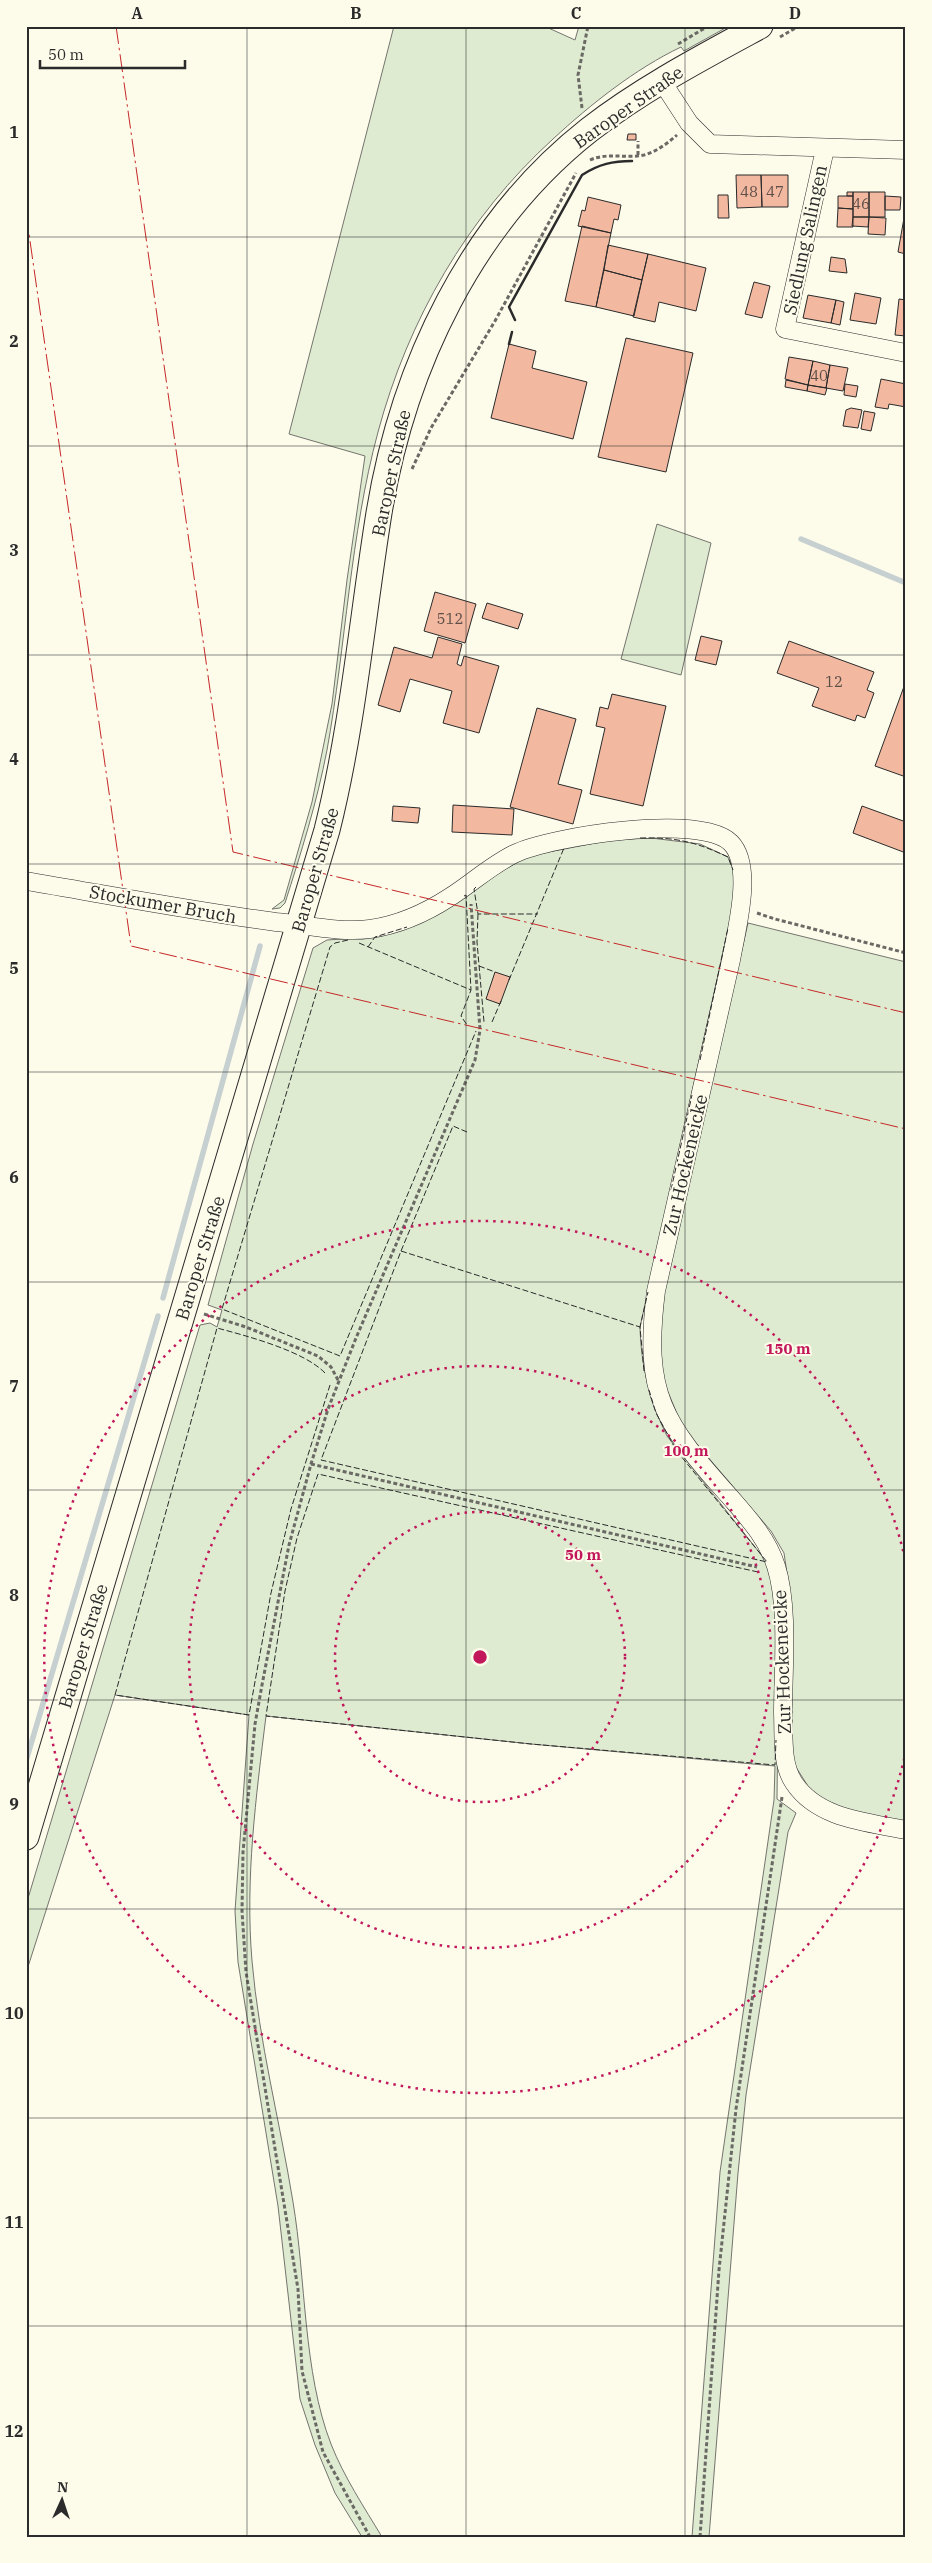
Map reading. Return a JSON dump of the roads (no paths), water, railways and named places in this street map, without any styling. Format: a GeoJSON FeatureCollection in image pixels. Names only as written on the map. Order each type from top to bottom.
{"type":"FeatureCollection","features":[{"type":"Feature","properties":{"kind":"main road","name":"Baroper Straße"},"geometry":{"type":"LineString","coordinates":[[26,1837],[300,925],[340,780],[349,729],[379,513],[398,430],[420,360],[449,301],[489,235],[531,184],[589,130],[661,80],[760,26]]}},
{"type":"Feature","properties":{"kind":"street","name":"Siedlung Salingen"},"geometry":{"type":"LineString","coordinates":[[661,80],[689,123],[710,144],[906,150]]}},
{"type":"Feature","properties":{"kind":"street","name":"Siedlung Salingen"},"geometry":{"type":"LineString","coordinates":[[825,149],[785,329],[906,353]]}},
{"type":"Feature","properties":{"kind":"street","name":"Zur Hockeneicke"},"geometry":{"type":"LineString","coordinates":[[300,925],[371,929],[397,922],[424,911],[450,897],[492,866],[538,845],[631,830],[691,829],[715,833],[732,844],[741,862],[741,907],[729,970],[656,1291],[651,1353],[654,1378],[666,1416],[696,1459],[758,1529],[768,1545],[778,1571],[782,1606],[784,1731],[787,1772],[804,1796],[816,1805],[836,1815],[906,1830]]}},
{"type":"Feature","properties":{"kind":"street","name":"Stockumer Bruch"},"geometry":{"type":"LineString","coordinates":[[26,881],[300,925]]}},
{"type":"Feature","properties":{"kind":"waterway"},"geometry":{"type":"LineString","coordinates":[[801,539],[906,583]]}},
{"type":"Feature","properties":{"kind":"waterway"},"geometry":{"type":"LineString","coordinates":[[163,1298],[260,946]]}},
{"type":"Feature","properties":{"kind":"waterway"},"geometry":{"type":"LineString","coordinates":[[26,1761],[158,1316]]}}]}
